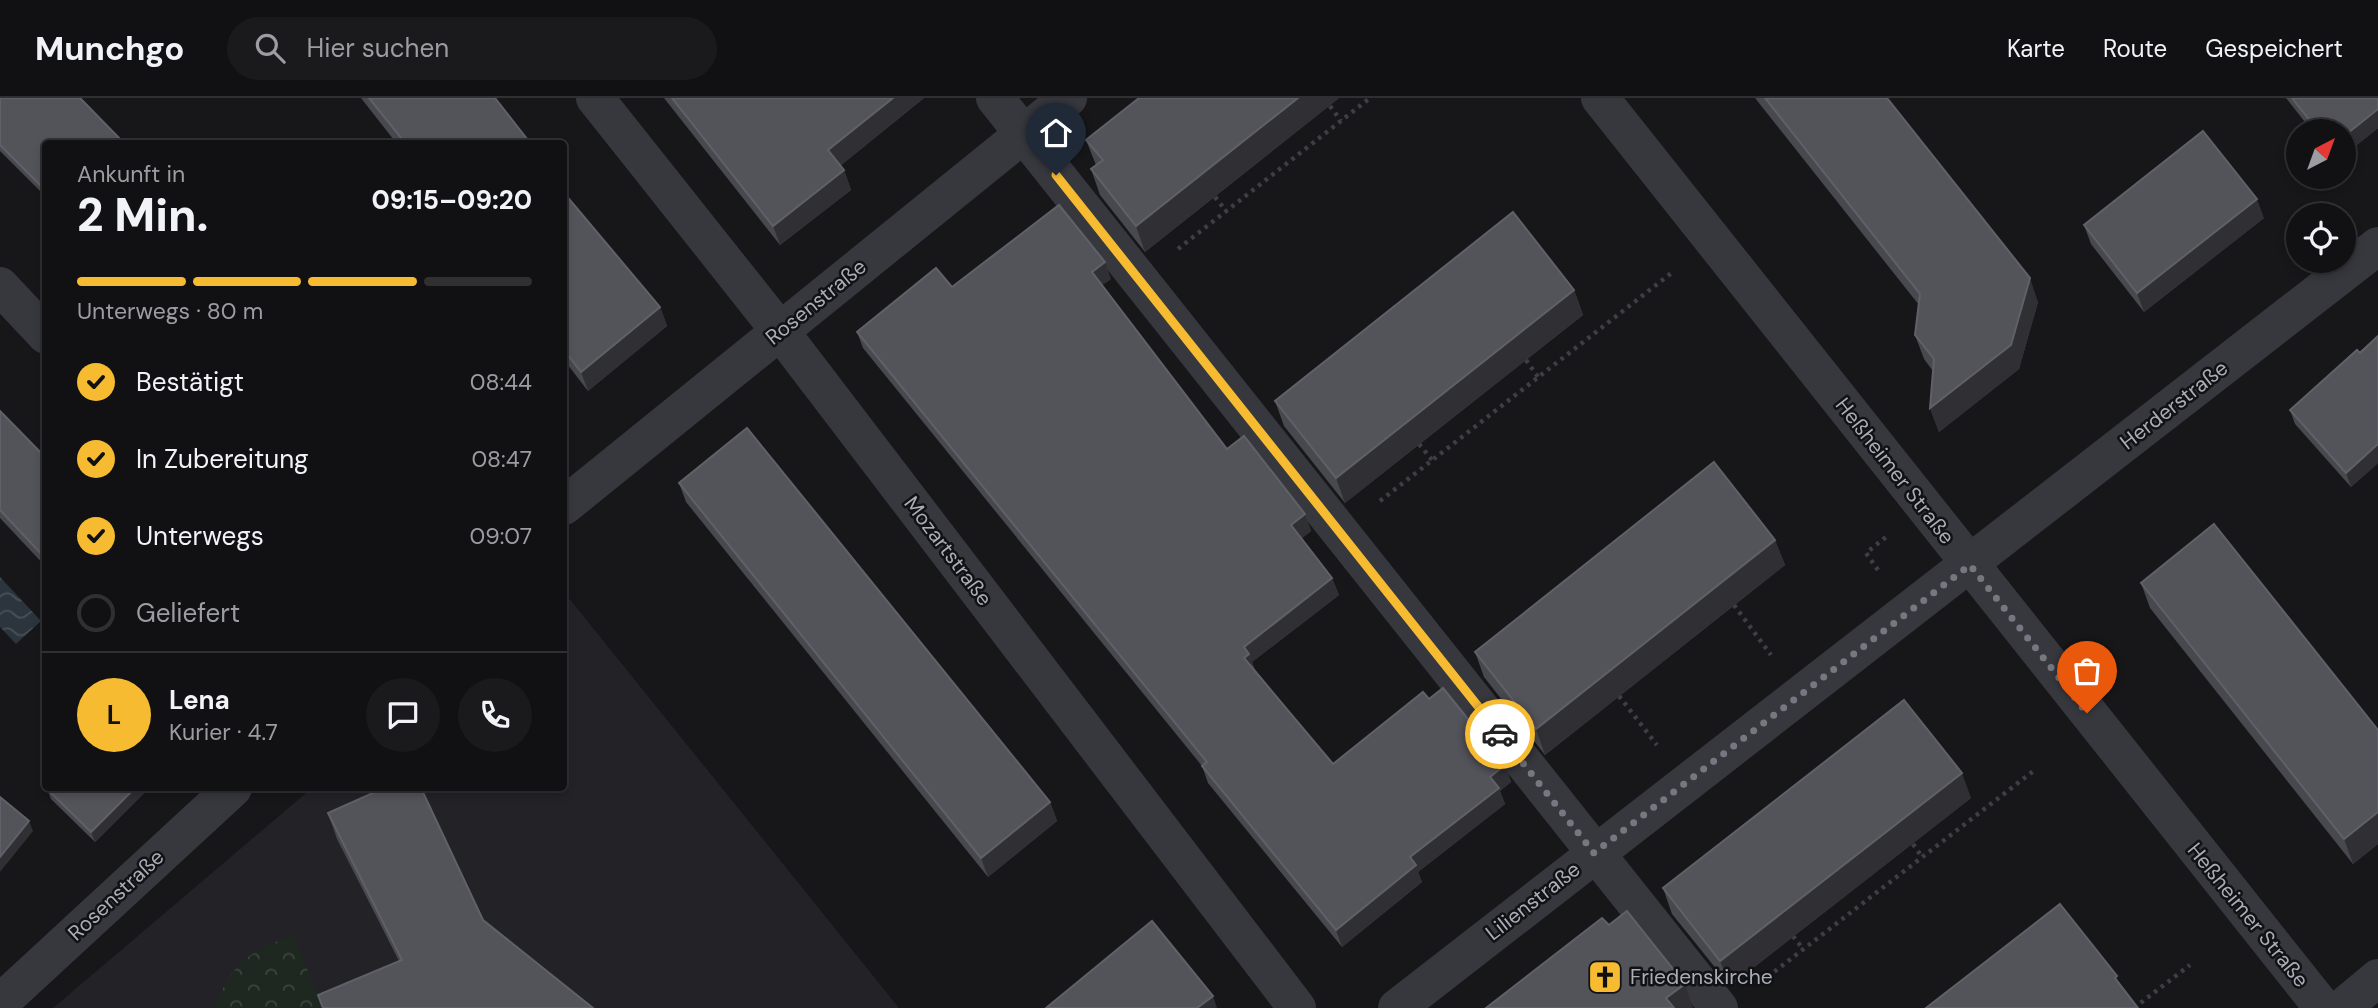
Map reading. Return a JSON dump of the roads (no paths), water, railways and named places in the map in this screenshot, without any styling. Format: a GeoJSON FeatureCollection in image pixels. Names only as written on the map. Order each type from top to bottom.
{"type":"FeatureCollection","features":[{"type":"Feature","properties":{"kind":"street","name":"Mozartstraße"},"geometry":{"type":"LineString","coordinates":[[595,98],[780,331],[1297,1008]]}},
{"type":"Feature","properties":{"kind":"street"},"geometry":{"type":"LineString","coordinates":[[995,98],[1718,1008]]}},
{"type":"Feature","properties":{"kind":"street","name":"Rosenstraße"},"geometry":{"type":"LineString","coordinates":[[567,504],[1068,98]]}},
{"type":"Feature","properties":{"kind":"street","name":"Heßheimer Straße"},"geometry":{"type":"LineString","coordinates":[[1600,98],[2323,1008]]}},
{"type":"Feature","properties":{"kind":"street","name":"Herderstraße"},"geometry":{"type":"LineString","coordinates":[[1970,565],[2378,246]]}},
{"type":"Feature","properties":{"kind":"street"},"geometry":{"type":"LineString","coordinates":[[0,286],[42,331]]}},
{"type":"Feature","properties":{"kind":"street","name":"Lilienstraße"},"geometry":{"type":"LineString","coordinates":[[1397,1008],[1594,853],[1970,565]]}},
{"type":"Feature","properties":{"kind":"street","name":"Rosenstraße"},"geometry":{"type":"LineString","coordinates":[[0,1003],[230,791]]}},
{"type":"Feature","properties":{"kind":"street"},"geometry":{"type":"LineString","coordinates":[[2342,1008],[2378,978]]}},
{"type":"Feature","properties":{"kind":"water"},"geometry":{"type":"Polygon","coordinates":[[[0,577],[41,621],[16,644],[0,627],[0,577]]]}},
{"type":"Feature","properties":{"kind":"place","name":"Friedenskirche"},"geometry":{"type":"Point","coordinates":[1605,977]}}]}
